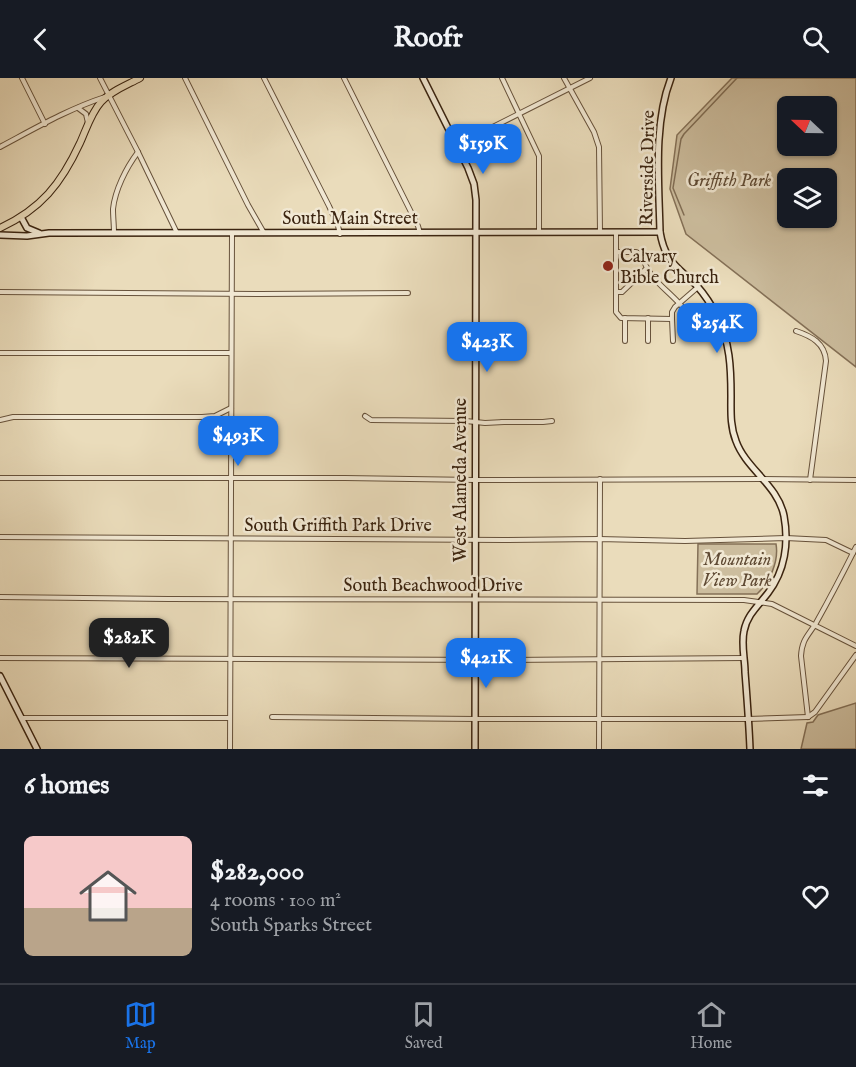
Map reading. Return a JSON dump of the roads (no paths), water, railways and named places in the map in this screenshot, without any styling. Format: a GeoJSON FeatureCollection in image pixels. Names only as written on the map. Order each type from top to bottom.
{"type":"FeatureCollection","features":[{"type":"Feature","properties":{"kind":"main road"},"geometry":{"type":"LineString","coordinates":[[0,228],[21,217],[50,193],[69,166],[100,104],[109,96],[140,78]]}},
{"type":"Feature","properties":{"kind":"main road","name":"West Alameda Avenue"},"geometry":{"type":"LineString","coordinates":[[423,78],[468,168],[474,184],[476,200],[475,749]]}},
{"type":"Feature","properties":{"kind":"main road","name":"Riverside Drive"},"geometry":{"type":"LineString","coordinates":[[671,78],[663,102],[659,130],[660,232],[664,249],[672,263],[698,287],[717,315],[726,339],[730,359],[731,419],[735,438],[744,457],[775,494],[783,511],[786,538],[782,568],[773,586],[748,618],[743,636],[750,749]]}},
{"type":"Feature","properties":{"kind":"main road"},"geometry":{"type":"LineString","coordinates":[[21,217],[27,228],[40,234]]}},
{"type":"Feature","properties":{"kind":"main road","name":"South Main Street"},"geometry":{"type":"LineString","coordinates":[[0,235],[660,232]]}},
{"type":"Feature","properties":{"kind":"main road"},"geometry":{"type":"LineString","coordinates":[[1,679],[37,749]]}},
{"type":"Feature","properties":{"kind":"street"},"geometry":{"type":"LineString","coordinates":[[22,78],[45,124]]}},
{"type":"Feature","properties":{"kind":"street"},"geometry":{"type":"LineString","coordinates":[[100,78],[177,233]]}},
{"type":"Feature","properties":{"kind":"street"},"geometry":{"type":"LineString","coordinates":[[185,78],[264,233]]}},
{"type":"Feature","properties":{"kind":"street"},"geometry":{"type":"LineString","coordinates":[[264,78],[329,206],[340,234]]}},
{"type":"Feature","properties":{"kind":"street"},"geometry":{"type":"LineString","coordinates":[[344,78],[420,234]]}},
{"type":"Feature","properties":{"kind":"street"},"geometry":{"type":"LineString","coordinates":[[502,78],[539,156],[539,232]]}},
{"type":"Feature","properties":{"kind":"street"},"geometry":{"type":"LineString","coordinates":[[564,78],[594,132],[598,147],[600,232]]}},
{"type":"Feature","properties":{"kind":"street"},"geometry":{"type":"LineString","coordinates":[[457,145],[590,78]]}},
{"type":"Feature","properties":{"kind":"street"},"geometry":{"type":"LineString","coordinates":[[0,147],[77,108],[109,96]]}},
{"type":"Feature","properties":{"kind":"street"},"geometry":{"type":"LineString","coordinates":[[77,108],[84,111],[88,126]]}},
{"type":"Feature","properties":{"kind":"street"},"geometry":{"type":"LineString","coordinates":[[114,233],[115,198],[138,152]]}},
{"type":"Feature","properties":{"kind":"street"},"geometry":{"type":"LineString","coordinates":[[616,232],[616,312],[621,318],[672,318]]}},
{"type":"Feature","properties":{"kind":"street"},"geometry":{"type":"LineString","coordinates":[[230,749],[232,233]]}},
{"type":"Feature","properties":{"kind":"street"},"geometry":{"type":"LineString","coordinates":[[616,252],[639,253],[656,282],[679,303],[691,318],[698,332]]}},
{"type":"Feature","properties":{"kind":"street"},"geometry":{"type":"LineString","coordinates":[[616,292],[622,292],[646,268]]}},
{"type":"Feature","properties":{"kind":"street"},"geometry":{"type":"LineString","coordinates":[[672,341],[673,309],[698,287]]}},
{"type":"Feature","properties":{"kind":"street"},"geometry":{"type":"LineString","coordinates":[[0,292],[408,293]]}},
{"type":"Feature","properties":{"kind":"street"},"geometry":{"type":"LineString","coordinates":[[625,318],[625,341]]}},
{"type":"Feature","properties":{"kind":"street"},"geometry":{"type":"LineString","coordinates":[[648,318],[648,341]]}},
{"type":"Feature","properties":{"kind":"street"},"geometry":{"type":"LineString","coordinates":[[796,330],[818,342],[825,354],[821,403],[810,480]]}},
{"type":"Feature","properties":{"kind":"street"},"geometry":{"type":"LineString","coordinates":[[0,353],[231,354]]}},
{"type":"Feature","properties":{"kind":"street"},"geometry":{"type":"LineString","coordinates":[[0,420],[13,417],[202,417],[215,416],[231,408]]}},
{"type":"Feature","properties":{"kind":"street"},"geometry":{"type":"LineString","coordinates":[[365,416],[371,420],[493,423],[552,421]]}},
{"type":"Feature","properties":{"kind":"street"},"geometry":{"type":"LineString","coordinates":[[0,478],[856,480]]}},
{"type":"Feature","properties":{"kind":"street"},"geometry":{"type":"LineString","coordinates":[[599,749],[600,480]]}},
{"type":"Feature","properties":{"kind":"street","name":"South Griffith Park Drive"},"geometry":{"type":"LineString","coordinates":[[0,537],[599,538],[685,541],[786,538],[826,540],[853,553]]}},
{"type":"Feature","properties":{"kind":"street"},"geometry":{"type":"LineString","coordinates":[[808,717],[801,647],[804,639],[815,626],[856,547]]}},
{"type":"Feature","properties":{"kind":"street","name":"South Beachwood Drive"},"geometry":{"type":"LineString","coordinates":[[0,597],[744,600],[772,604],[856,646]]}},
{"type":"Feature","properties":{"kind":"street"},"geometry":{"type":"LineString","coordinates":[[272,717],[748,719],[808,717],[815,712],[856,655]]}},
{"type":"Feature","properties":{"kind":"street"},"geometry":{"type":"LineString","coordinates":[[0,658],[744,658]]}},
{"type":"Feature","properties":{"kind":"street"},"geometry":{"type":"LineString","coordinates":[[21,718],[231,718]]}},
{"type":"Feature","properties":{"kind":"waterway"},"geometry":{"type":"LineString","coordinates":[[684,215],[673,188],[681,139],[737,78]]}},
{"type":"Feature","properties":{"kind":"place","name":"Calvary Bible Church"},"geometry":{"type":"Point","coordinates":[608,266]}},
{"type":"Feature","properties":{"kind":"park label","name":"Griffith Park"},"geometry":{"type":"Point","coordinates":[729,180]}},
{"type":"Feature","properties":{"kind":"park label","name":"Mountain View Park"},"geometry":{"type":"Point","coordinates":[737,569]}}]}
